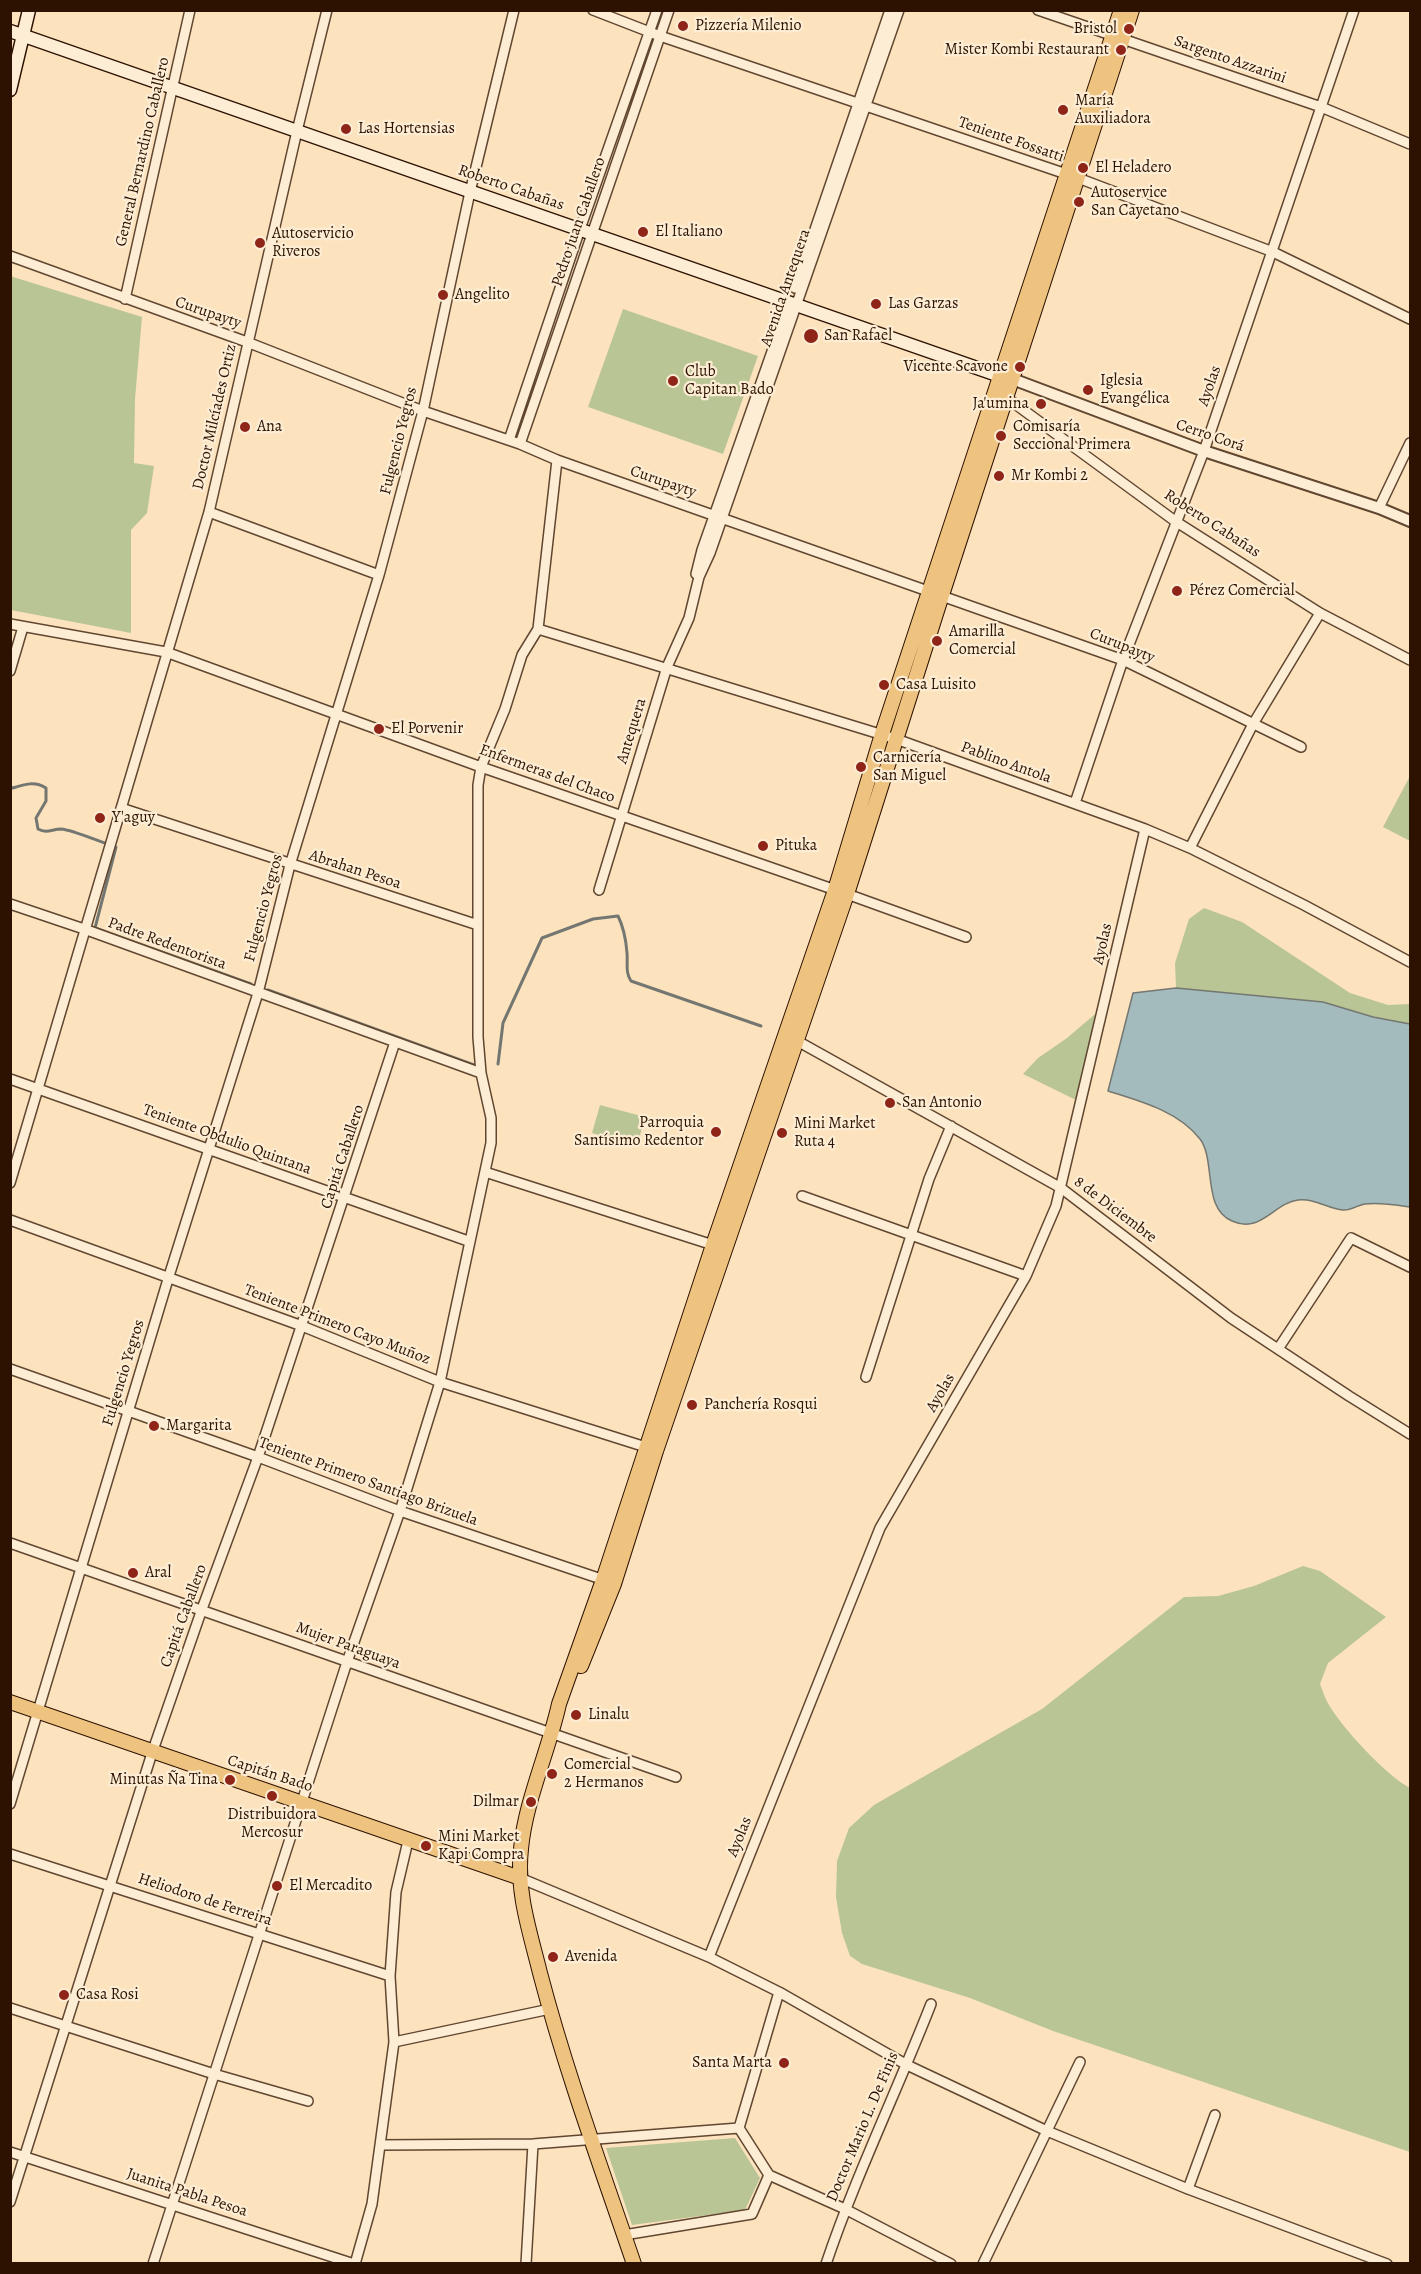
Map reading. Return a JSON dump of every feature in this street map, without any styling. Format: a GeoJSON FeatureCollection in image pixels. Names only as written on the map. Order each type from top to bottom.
{"type":"FeatureCollection","features":[{"type":"Feature","properties":{"kind":"main road"},"geometry":{"type":"LineString","coordinates":[[10,90],[17,33],[29,10]]}},
{"type":"Feature","properties":{"kind":"main road"},"geometry":{"type":"LineString","coordinates":[[634,2264],[591,2141],[550,2009],[524,1911],[520,1878],[520,1849],[524,1826],[554,1728],[565,1707],[608,1582],[651,1449],[841,892],[935,593],[1117,37],[1121,10]]}},
{"type":"Feature","properties":{"kind":"main road"},"geometry":{"type":"LineString","coordinates":[[1117,37],[1132,10]]}},
{"type":"Feature","properties":{"kind":"main road","name":"Roberto Cabañas"},"geometry":{"type":"LineString","coordinates":[[17,33],[1006,377]]}},
{"type":"Feature","properties":{"kind":"main road"},"geometry":{"type":"LineString","coordinates":[[935,593],[1007,398],[1006,377]]}},
{"type":"Feature","properties":{"kind":"main road"},"geometry":{"type":"LineString","coordinates":[[651,1449],[713,1245],[791,1038]]}},
{"type":"Feature","properties":{"kind":"main road","name":"Capitán Bado"},"geometry":{"type":"LineString","coordinates":[[10,1702],[152,1753],[303,1802],[408,1841],[520,1878]]}},
{"type":"Feature","properties":{"kind":"street","name":"General Bernardino Caballero"},"geometry":{"type":"LineString","coordinates":[[125,299],[190,10]]}},
{"type":"Feature","properties":{"kind":"street","name":"Doctor Milcíades Ortiz"},"geometry":{"type":"LineString","coordinates":[[10,1183],[87,930],[166,652],[209,512],[247,342],[327,10]]}},
{"type":"Feature","properties":{"kind":"street","name":"Fulgencio Yegros"},"geometry":{"type":"LineString","coordinates":[[10,1804],[169,1276],[258,993],[291,865],[379,575],[423,411],[470,192],[514,10]]}},
{"type":"Feature","properties":{"kind":"street","name":"Teniente Fossatti"},"geometry":{"type":"LineString","coordinates":[[593,10],[660,36],[1072,176],[1273,252],[1410,319]]}},
{"type":"Feature","properties":{"kind":"street","name":"Pedro Juan Caballero"},"geometry":{"type":"LineString","coordinates":[[520,444],[657,10]]}},
{"type":"Feature","properties":{"kind":"street","name":"Pedro Juan Caballero"},"geometry":{"type":"LineString","coordinates":[[509,440],[669,10]]}},
{"type":"Feature","properties":{"kind":"street","name":"Avenida Antequera"},"geometry":{"type":"LineString","coordinates":[[863,105],[890,10]]}},
{"type":"Feature","properties":{"kind":"street","name":"Avenida Antequera"},"geometry":{"type":"LineString","coordinates":[[690,618],[693,585],[699,559],[718,517],[863,105],[899,10]]}},
{"type":"Feature","properties":{"kind":"street","name":"Sargento Azzarini"},"geometry":{"type":"LineString","coordinates":[[1038,10],[1321,107],[1410,144]]}},
{"type":"Feature","properties":{"kind":"street","name":"Ayolas"},"geometry":{"type":"LineString","coordinates":[[1075,803],[1123,660],[1204,451],[1354,10]]}},
{"type":"Feature","properties":{"kind":"street","name":"Curupayty"},"geometry":{"type":"LineString","coordinates":[[10,256],[247,342],[423,411],[520,444],[557,460],[1123,660],[1301,747]]}},
{"type":"Feature","properties":{"kind":"street","name":"Cerro Corá"},"geometry":{"type":"LineString","coordinates":[[1006,377],[1204,451],[1379,508],[1410,521]]}},
{"type":"Feature","properties":{"kind":"street","name":"Roberto Cabañas"},"geometry":{"type":"LineString","coordinates":[[1007,398],[1175,521],[1320,613],[1410,660]]}},
{"type":"Feature","properties":{"kind":"street"},"geometry":{"type":"LineString","coordinates":[[1379,508],[1410,443]]}},
{"type":"Feature","properties":{"kind":"street"},"geometry":{"type":"LineString","coordinates":[[153,2264],[347,1662],[400,1511],[440,1382],[468,1241],[491,1143],[491,1118],[481,1073],[478,1037],[478,785],[481,767],[505,709],[522,655],[538,629],[557,460]]}},
{"type":"Feature","properties":{"kind":"street"},"geometry":{"type":"LineString","coordinates":[[209,512],[379,575]]}},
{"type":"Feature","properties":{"kind":"street"},"geometry":{"type":"LineString","coordinates":[[1190,848],[1253,724],[1320,613]]}},
{"type":"Feature","properties":{"kind":"street","name":"Antequera"},"geometry":{"type":"LineString","coordinates":[[599,890],[667,667],[690,618]]}},
{"type":"Feature","properties":{"kind":"street","name":"Enfermeras del Chaco"},"geometry":{"type":"LineString","coordinates":[[10,624],[166,652],[481,767],[841,892],[966,938]]}},
{"type":"Feature","properties":{"kind":"street"},"geometry":{"type":"LineString","coordinates":[[10,671],[23,627]]}},
{"type":"Feature","properties":{"kind":"street","name":"Pablino Antola"},"geometry":{"type":"LineString","coordinates":[[538,629],[889,736],[1145,829],[1190,848],[1304,905],[1410,962]]}},
{"type":"Feature","properties":{"kind":"street","name":"Abrahan Pesoa"},"geometry":{"type":"LineString","coordinates":[[121,808],[478,925]]}},
{"type":"Feature","properties":{"kind":"street","name":"Ayolas"},"geometry":{"type":"LineString","coordinates":[[709,1956],[880,1528],[1026,1276],[1056,1206],[1145,829]]}},
{"type":"Feature","properties":{"kind":"street","name":"Padre Redentorista"},"geometry":{"type":"LineString","coordinates":[[10,904],[481,1073]]}},
{"type":"Feature","properties":{"kind":"street","name":"8 de Diciembre"},"geometry":{"type":"LineString","coordinates":[[791,1038],[1061,1188],[1232,1318],[1410,1434]]}},
{"type":"Feature","properties":{"kind":"street","name":"Capitá Caballero"},"geometry":{"type":"LineString","coordinates":[[10,2202],[152,1753],[258,1457],[396,1042]]}},
{"type":"Feature","properties":{"kind":"street","name":"Teniente Obdulio Quintana"},"geometry":{"type":"LineString","coordinates":[[10,1078],[468,1241]]}},
{"type":"Feature","properties":{"kind":"street"},"geometry":{"type":"LineString","coordinates":[[866,1377],[929,1179],[951,1126]]}},
{"type":"Feature","properties":{"kind":"street"},"geometry":{"type":"LineString","coordinates":[[485,1172],[713,1245]]}},
{"type":"Feature","properties":{"kind":"street"},"geometry":{"type":"LineString","coordinates":[[802,1196],[1026,1276]]}},
{"type":"Feature","properties":{"kind":"street","name":"Teniente Primero Cayo Muñoz"},"geometry":{"type":"LineString","coordinates":[[10,1220],[302,1326],[440,1382],[651,1449]]}},
{"type":"Feature","properties":{"kind":"street"},"geometry":{"type":"LineString","coordinates":[[1278,1349],[1351,1238],[1410,1267]]}},
{"type":"Feature","properties":{"kind":"street","name":"Teniente Primero Santiago Brizuela"},"geometry":{"type":"LineString","coordinates":[[10,1369],[258,1457],[400,1511],[608,1582]]}},
{"type":"Feature","properties":{"kind":"street","name":"Mujer Paraguaya"},"geometry":{"type":"LineString","coordinates":[[10,1543],[347,1662],[554,1728],[675,1777]]}},
{"type":"Feature","properties":{"kind":"street"},"geometry":{"type":"LineString","coordinates":[[355,2264],[372,2204],[394,2042],[390,1976],[396,1892],[408,1841]]}},
{"type":"Feature","properties":{"kind":"street","name":"Heliodoro de Ferreira"},"geometry":{"type":"LineString","coordinates":[[10,1854],[390,1976]]}},
{"type":"Feature","properties":{"kind":"street"},"geometry":{"type":"LineString","coordinates":[[520,1878],[709,1956],[780,1992],[907,2065],[1047,2131],[1188,2189],[1388,2264]]}},
{"type":"Feature","properties":{"kind":"street"},"geometry":{"type":"LineString","coordinates":[[780,1992],[739,2128],[769,2175],[845,2208],[951,2264]]}},
{"type":"Feature","properties":{"kind":"street","name":"Doctor Mario L. De Finis"},"geometry":{"type":"LineString","coordinates":[[826,2264],[845,2208],[931,2004]]}},
{"type":"Feature","properties":{"kind":"street"},"geometry":{"type":"LineString","coordinates":[[10,2007],[214,2074],[308,2101]]}},
{"type":"Feature","properties":{"kind":"street"},"geometry":{"type":"LineString","coordinates":[[394,2042],[550,2009]]}},
{"type":"Feature","properties":{"kind":"street"},"geometry":{"type":"LineString","coordinates":[[983,2264],[1080,2062]]}},
{"type":"Feature","properties":{"kind":"street"},"geometry":{"type":"LineString","coordinates":[[1188,2189],[1215,2115]]}},
{"type":"Feature","properties":{"kind":"street"},"geometry":{"type":"LineString","coordinates":[[380,2145],[533,2144],[739,2128]]}},
{"type":"Feature","properties":{"kind":"street"},"geometry":{"type":"LineString","coordinates":[[526,2264],[533,2144]]}},
{"type":"Feature","properties":{"kind":"street","name":"Juanita Pabla Pesoa"},"geometry":{"type":"LineString","coordinates":[[10,2151],[355,2264]]}},
{"type":"Feature","properties":{"kind":"street"},"geometry":{"type":"LineString","coordinates":[[624,2235],[752,2214],[769,2175]]}},
{"type":"Feature","properties":{"kind":"green space"},"geometry":{"type":"Polygon","coordinates":[[[10,276],[142,317],[135,399],[134,463],[154,466],[147,513],[131,530],[131,633],[11,610],[10,276]]]}},
{"type":"Feature","properties":{"kind":"green space","name":"Club Capitan Bado"},"geometry":{"type":"Polygon","coordinates":[[[623,309],[758,356],[723,454],[588,407],[623,309]]]}},
{"type":"Feature","properties":{"kind":"green space"},"geometry":{"type":"Polygon","coordinates":[[[1410,776],[1410,841],[1383,827],[1410,776]]]}},
{"type":"Feature","properties":{"kind":"green space"},"geometry":{"type":"Polygon","coordinates":[[[1204,908],[1242,922],[1350,993],[1388,1005],[1410,1004],[1410,1024],[1373,1017],[1323,1002],[1176,988],[1175,963],[1189,919],[1204,908]]]}},
{"type":"Feature","properties":{"kind":"green space"},"geometry":{"type":"Polygon","coordinates":[[[1101,1009],[1080,1102],[1023,1074],[1038,1058],[1067,1038],[1101,1009]]]}},
{"type":"Feature","properties":{"kind":"green space"},"geometry":{"type":"Polygon","coordinates":[[[600,1105],[645,1117],[637,1146],[592,1133],[600,1105]]]}},
{"type":"Feature","properties":{"kind":"green space"},"geometry":{"type":"Polygon","coordinates":[[[1303,1566],[1320,1571],[1386,1617],[1328,1663],[1320,1684],[1329,1705],[1355,1739],[1378,1763],[1410,1788],[1410,2152],[1053,2031],[970,1998],[862,1964],[850,1956],[842,1933],[836,1897],[837,1861],[849,1828],[874,1805],[1042,1709],[1184,1597],[1218,1596],[1254,1586],[1303,1566]]]}},
{"type":"Feature","properties":{"kind":"green space"},"geometry":{"type":"Polygon","coordinates":[[[735,2138],[760,2178],[745,2210],[632,2225],[606,2148],[735,2138]]]}},
{"type":"Feature","properties":{"kind":"water"},"geometry":{"type":"Polygon","coordinates":[[[1176,988],[1323,1002],[1373,1017],[1410,1024],[1410,1207],[1371,1203],[1343,1210],[1298,1200],[1289,1202],[1251,1224],[1232,1221],[1223,1215],[1213,1195],[1205,1148],[1191,1129],[1158,1108],[1108,1091],[1133,993],[1176,988]]]}},
{"type":"Feature","properties":{"kind":"waterway"},"geometry":{"type":"LineString","coordinates":[[10,787],[34,784],[46,788],[46,801],[36,818],[38,829],[67,830],[116,847],[95,928],[251,984]]}},
{"type":"Feature","properties":{"kind":"waterway"},"geometry":{"type":"LineString","coordinates":[[498,1064],[503,1023],[542,938],[593,919],[618,916],[624,934],[627,971],[631,981],[761,1026]]}},
{"type":"Feature","properties":{"kind":"waterway"},"geometry":{"type":"LineString","coordinates":[[268,990],[474,1065]]}},
{"type":"Feature","properties":{"kind":"place","name":"Pizzería Milenio"},"geometry":{"type":"Point","coordinates":[683,26]}},
{"type":"Feature","properties":{"kind":"place","name":"Bristol"},"geometry":{"type":"Point","coordinates":[1129,29]}},
{"type":"Feature","properties":{"kind":"place","name":"Mister Kombi Restaurant"},"geometry":{"type":"Point","coordinates":[1121,50]}},
{"type":"Feature","properties":{"kind":"place","name":"María Auxiliadora"},"geometry":{"type":"Point","coordinates":[1063,110]}},
{"type":"Feature","properties":{"kind":"place","name":"Las Hortensias"},"geometry":{"type":"Point","coordinates":[346,129]}},
{"type":"Feature","properties":{"kind":"place","name":"El Heladero"},"geometry":{"type":"Point","coordinates":[1083,168]}},
{"type":"Feature","properties":{"kind":"place","name":"Autoservice San Cayetano"},"geometry":{"type":"Point","coordinates":[1079,202]}},
{"type":"Feature","properties":{"kind":"place","name":"El Italiano"},"geometry":{"type":"Point","coordinates":[643,232]}},
{"type":"Feature","properties":{"kind":"place","name":"Autoservicio Riveros"},"geometry":{"type":"Point","coordinates":[260,243]}},
{"type":"Feature","properties":{"kind":"place","name":"Angelito"},"geometry":{"type":"Point","coordinates":[443,295]}},
{"type":"Feature","properties":{"kind":"place","name":"Las Garzas"},"geometry":{"type":"Point","coordinates":[876,304]}},
{"type":"Feature","properties":{"kind":"place","name":"San Rafael"},"geometry":{"type":"Point","coordinates":[811,336]}},
{"type":"Feature","properties":{"kind":"place","name":"Vicente Scavone"},"geometry":{"type":"Point","coordinates":[1020,367]}},
{"type":"Feature","properties":{"kind":"place","name":"Club Capitan Bado"},"geometry":{"type":"Point","coordinates":[673,381]}},
{"type":"Feature","properties":{"kind":"place","name":"Iglesia Evangélica"},"geometry":{"type":"Point","coordinates":[1088,390]}},
{"type":"Feature","properties":{"kind":"place","name":"Ja'umina"},"geometry":{"type":"Point","coordinates":[1041,404]}},
{"type":"Feature","properties":{"kind":"place","name":"Ana"},"geometry":{"type":"Point","coordinates":[245,427]}},
{"type":"Feature","properties":{"kind":"place","name":"Comisaría Seccional Primera"},"geometry":{"type":"Point","coordinates":[1001,436]}},
{"type":"Feature","properties":{"kind":"place","name":"Mr Kombi 2"},"geometry":{"type":"Point","coordinates":[999,476]}},
{"type":"Feature","properties":{"kind":"place","name":"Pérez Comercial"},"geometry":{"type":"Point","coordinates":[1177,591]}},
{"type":"Feature","properties":{"kind":"place","name":"Amarilla Comercial"},"geometry":{"type":"Point","coordinates":[937,641]}},
{"type":"Feature","properties":{"kind":"place","name":"Casa Luisito"},"geometry":{"type":"Point","coordinates":[884,685]}},
{"type":"Feature","properties":{"kind":"place","name":"El Porvenir"},"geometry":{"type":"Point","coordinates":[379,729]}},
{"type":"Feature","properties":{"kind":"place","name":"Carnicería San Miguel"},"geometry":{"type":"Point","coordinates":[861,767]}},
{"type":"Feature","properties":{"kind":"place","name":"Y'aguy"},"geometry":{"type":"Point","coordinates":[100,818]}},
{"type":"Feature","properties":{"kind":"place","name":"Pituka"},"geometry":{"type":"Point","coordinates":[763,846]}},
{"type":"Feature","properties":{"kind":"place","name":"San Antonio"},"geometry":{"type":"Point","coordinates":[890,1103]}},
{"type":"Feature","properties":{"kind":"place","name":"Parroquia Santísimo Redentor"},"geometry":{"type":"Point","coordinates":[716,1132]}},
{"type":"Feature","properties":{"kind":"place","name":"Mini Market Ruta 4"},"geometry":{"type":"Point","coordinates":[782,1133]}},
{"type":"Feature","properties":{"kind":"place","name":"Panchería Rosqui"},"geometry":{"type":"Point","coordinates":[692,1405]}},
{"type":"Feature","properties":{"kind":"place","name":"Margarita"},"geometry":{"type":"Point","coordinates":[154,1426]}},
{"type":"Feature","properties":{"kind":"place","name":"Aral"},"geometry":{"type":"Point","coordinates":[133,1573]}},
{"type":"Feature","properties":{"kind":"place","name":"Linalu"},"geometry":{"type":"Point","coordinates":[576,1715]}},
{"type":"Feature","properties":{"kind":"place","name":"Comercial 2 Hermanos"},"geometry":{"type":"Point","coordinates":[552,1774]}},
{"type":"Feature","properties":{"kind":"place","name":"Minutas Ña Tina"},"geometry":{"type":"Point","coordinates":[230,1780]}},
{"type":"Feature","properties":{"kind":"place","name":"Distribuidora Mercosur"},"geometry":{"type":"Point","coordinates":[272,1796]}},
{"type":"Feature","properties":{"kind":"place","name":"Dilmar"},"geometry":{"type":"Point","coordinates":[531,1802]}},
{"type":"Feature","properties":{"kind":"place","name":"Mini Market Kapi Compra"},"geometry":{"type":"Point","coordinates":[426,1846]}},
{"type":"Feature","properties":{"kind":"place","name":"El Mercadito"},"geometry":{"type":"Point","coordinates":[277,1886]}},
{"type":"Feature","properties":{"kind":"place","name":"Avenida"},"geometry":{"type":"Point","coordinates":[553,1957]}},
{"type":"Feature","properties":{"kind":"place","name":"Casa Rosi"},"geometry":{"type":"Point","coordinates":[64,1995]}},
{"type":"Feature","properties":{"kind":"place","name":"Santa Marta"},"geometry":{"type":"Point","coordinates":[784,2063]}}]}
